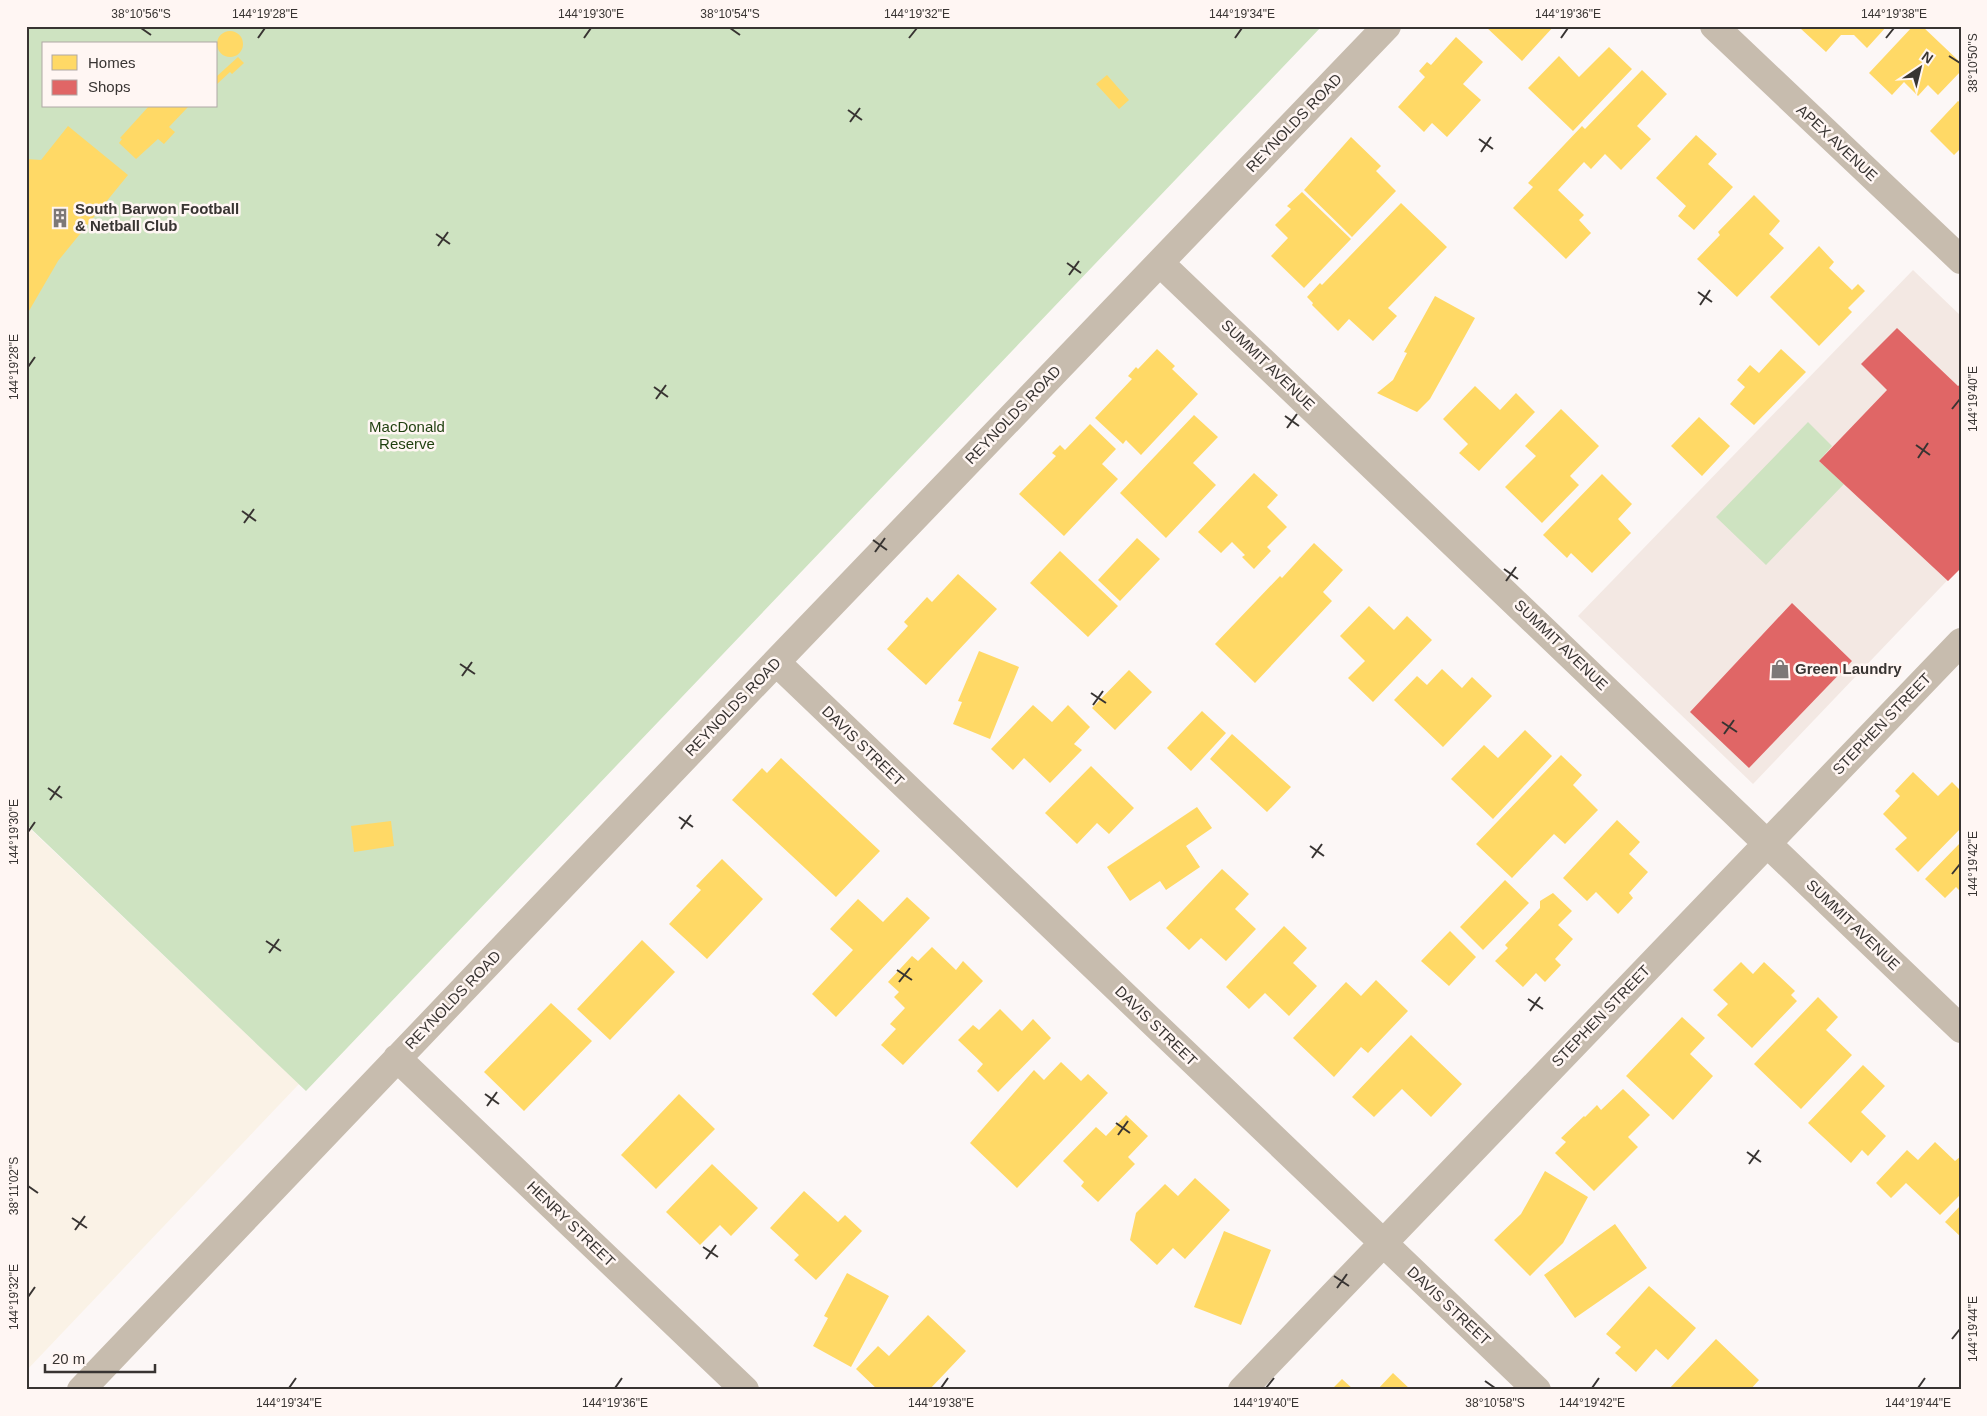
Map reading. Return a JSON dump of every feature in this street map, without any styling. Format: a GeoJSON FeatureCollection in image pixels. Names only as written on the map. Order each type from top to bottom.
{"type":"FeatureCollection","features":[{"type":"Feature","properties":{"kind":"street","name":"REYNOLDS ROAD"},"geometry":{"type":"LineString","coordinates":[[81,1390],[1387,26]]}},
{"type":"Feature","properties":{"kind":"street","name":"APEX AVENUE"},"geometry":{"type":"LineString","coordinates":[[1714,26],[1961,260]]}},
{"type":"Feature","properties":{"kind":"street","name":"SUMMIT AVENUE"},"geometry":{"type":"LineString","coordinates":[[1160,263],[1961,1029]]}},
{"type":"Feature","properties":{"kind":"street","name":"STEPHEN STREET"},"geometry":{"type":"LineString","coordinates":[[1242,1390],[1961,642]]}},
{"type":"Feature","properties":{"kind":"street","name":"DAVIS STREET"},"geometry":{"type":"LineString","coordinates":[[776,662],[1382,1244],[1537,1390]]}},
{"type":"Feature","properties":{"kind":"street","name":"HENRY STREET"},"geometry":{"type":"LineString","coordinates":[[397,1058],[745,1390]]}},
{"type":"Feature","properties":{"kind":"shaded area"},"geometry":{"type":"Polygon","coordinates":[[[1913,270],[1961,316],[1961,566],[1753,784],[1578,616],[1913,270]]]}},
{"type":"Feature","properties":{"kind":"shaded area"},"geometry":{"type":"Polygon","coordinates":[[[26,825],[299,1084],[26,1371],[26,825]]]}},
{"type":"Feature","properties":{"kind":"green space","name":"MacDonald Reserve"},"geometry":{"type":"Polygon","coordinates":[[[26,26],[1322,26],[306,1091],[26,824],[26,26]]]}},
{"type":"Feature","properties":{"kind":"green space"},"geometry":{"type":"Polygon","coordinates":[[[1808,422],[1832,446],[1819,461],[1844,484],[1766,565],[1716,517],[1808,422]]]}},
{"type":"Feature","properties":{"kind":"building: Homes"},"geometry":{"type":"Polygon","coordinates":[[[1485,26],[1554,26],[1522,61],[1485,26]]]}},
{"type":"Feature","properties":{"kind":"building: Homes"},"geometry":{"type":"Polygon","coordinates":[[[1802,26],[1887,26],[1867,48],[1854,35],[1841,35],[1826,52],[1800,28],[1802,26]]]}},
{"type":"Feature","properties":{"kind":"building: Homes"},"geometry":{"type":"Polygon","coordinates":[[[1913,26],[1922,26],[1961,63],[1961,71],[1938,95],[1928,85],[1918,96],[1904,82],[1892,95],[1869,73],[1913,26]]]}},
{"type":"Feature","properties":{"kind":"building: Homes"},"geometry":{"type":"Polygon","coordinates":[[[225,32],[235,32],[242,39],[242,49],[235,56],[225,56],[218,49],[218,39],[225,32]]]}},
{"type":"Feature","properties":{"kind":"building: Homes"},"geometry":{"type":"Polygon","coordinates":[[[1456,37],[1483,62],[1463,84],[1481,100],[1447,137],[1432,123],[1424,132],[1398,107],[1425,77],[1419,71],[1427,62],[1431,65],[1456,37]]]}},
{"type":"Feature","properties":{"kind":"building: Homes"},"geometry":{"type":"Polygon","coordinates":[[[1609,47],[1632,69],[1573,131],[1528,88],[1559,56],[1579,77],[1609,47]]]}},
{"type":"Feature","properties":{"kind":"building: Homes"},"geometry":{"type":"Polygon","coordinates":[[[238,57],[244,63],[218,83],[218,75],[238,57]]]}},
{"type":"Feature","properties":{"kind":"building: Homes"},"geometry":{"type":"Polygon","coordinates":[[[1642,70],[1667,94],[1637,126],[1651,139],[1621,170],[1605,154],[1591,169],[1584,162],[1558,190],[1584,215],[1579,220],[1591,233],[1566,259],[1513,208],[1533,187],[1528,183],[1582,126],[1585,129],[1642,70]]]}},
{"type":"Feature","properties":{"kind":"building: Homes"},"geometry":{"type":"Polygon","coordinates":[[[1107,75],[1129,100],[1119,109],[1096,84],[1107,75]]]}},
{"type":"Feature","properties":{"kind":"building: Homes"},"geometry":{"type":"Polygon","coordinates":[[[1958,101],[1961,103],[1961,152],[1959,150],[1954,155],[1930,131],[1958,101]]]}},
{"type":"Feature","properties":{"kind":"building: Homes"},"geometry":{"type":"Polygon","coordinates":[[[147,108],[187,108],[169,127],[175,132],[164,144],[158,139],[136,159],[119,143],[122,139],[120,138],[147,108]]]}},
{"type":"Feature","properties":{"kind":"building: Homes","name":"South Barwon Football & Netball Club"},"geometry":{"type":"Polygon","coordinates":[[[68,126],[128,175],[58,261],[26,316],[26,159],[41,160],[68,126]]]}},
{"type":"Feature","properties":{"kind":"building: Homes"},"geometry":{"type":"Polygon","coordinates":[[[1696,135],[1717,154],[1708,164],[1733,187],[1694,230],[1678,216],[1686,206],[1656,178],[1696,135]]]}},
{"type":"Feature","properties":{"kind":"building: Homes"},"geometry":{"type":"Polygon","coordinates":[[[1351,137],[1381,166],[1376,171],[1396,191],[1352,237],[1304,190],[1351,137]]]}},
{"type":"Feature","properties":{"kind":"building: Homes"},"geometry":{"type":"Polygon","coordinates":[[[1302,192],[1351,239],[1304,288],[1271,256],[1288,238],[1275,225],[1291,209],[1287,206],[1302,192]]]}},
{"type":"Feature","properties":{"kind":"building: Homes"},"geometry":{"type":"Polygon","coordinates":[[[1754,195],[1780,221],[1769,234],[1784,248],[1737,297],[1697,259],[1720,235],[1718,232],[1754,195]]]}},
{"type":"Feature","properties":{"kind":"building: Homes"},"geometry":{"type":"Polygon","coordinates":[[[1401,203],[1447,247],[1388,308],[1397,316],[1373,341],[1349,319],[1338,331],[1312,305],[1313,303],[1307,297],[1320,283],[1322,285],[1401,203]]]}},
{"type":"Feature","properties":{"kind":"building: Homes"},"geometry":{"type":"Polygon","coordinates":[[[1819,246],[1834,262],[1829,268],[1852,290],[1858,284],[1865,291],[1848,308],[1852,312],[1819,346],[1770,297],[1819,246]]]}},
{"type":"Feature","properties":{"kind":"building: Homes"},"geometry":{"type":"Polygon","coordinates":[[[1435,296],[1475,318],[1430,399],[1417,412],[1377,393],[1393,380],[1407,353],[1404,352],[1435,296]]]}},
{"type":"Feature","properties":{"kind":"building: Homes"},"geometry":{"type":"Polygon","coordinates":[[[1157,349],[1175,366],[1172,369],[1198,394],[1141,455],[1126,440],[1123,444],[1095,418],[1132,379],[1128,376],[1136,367],[1138,369],[1157,349]]]}},
{"type":"Feature","properties":{"kind":"building: Homes"},"geometry":{"type":"Polygon","coordinates":[[[1781,349],[1806,372],[1754,425],[1730,404],[1745,387],[1737,380],[1750,365],[1759,373],[1781,349]]]}},
{"type":"Feature","properties":{"kind":"building: Homes"},"geometry":{"type":"Polygon","coordinates":[[[1475,386],[1500,410],[1516,393],[1535,412],[1479,471],[1459,453],[1468,444],[1443,419],[1475,386]]]}},
{"type":"Feature","properties":{"kind":"building: Homes"},"geometry":{"type":"Polygon","coordinates":[[[1561,409],[1599,446],[1570,476],[1579,485],[1542,523],[1505,487],[1536,456],[1525,446],[1561,409]]]}},
{"type":"Feature","properties":{"kind":"building: Homes"},"geometry":{"type":"Polygon","coordinates":[[[1194,415],[1218,437],[1193,463],[1216,485],[1166,538],[1120,493],[1194,415]]]}},
{"type":"Feature","properties":{"kind":"building: Homes"},"geometry":{"type":"Polygon","coordinates":[[[1699,417],[1730,446],[1702,476],[1671,446],[1699,417]]]}},
{"type":"Feature","properties":{"kind":"building: Homes"},"geometry":{"type":"Polygon","coordinates":[[[1090,424],[1116,449],[1102,464],[1118,479],[1064,536],[1019,494],[1056,456],[1052,453],[1060,445],[1065,450],[1090,424]]]}},
{"type":"Feature","properties":{"kind":"building: Homes"},"geometry":{"type":"Polygon","coordinates":[[[1254,473],[1278,495],[1267,507],[1287,527],[1267,547],[1271,551],[1254,569],[1242,557],[1245,555],[1232,542],[1221,553],[1198,532],[1254,473]]]}},
{"type":"Feature","properties":{"kind":"building: Homes"},"geometry":{"type":"Polygon","coordinates":[[[1602,474],[1632,504],[1618,519],[1631,533],[1592,573],[1571,553],[1567,558],[1543,535],[1602,474]]]}},
{"type":"Feature","properties":{"kind":"building: Homes"},"geometry":{"type":"Polygon","coordinates":[[[1137,538],[1160,559],[1120,601],[1098,580],[1137,538]]]}},
{"type":"Feature","properties":{"kind":"building: Homes"},"geometry":{"type":"Polygon","coordinates":[[[1314,543],[1343,570],[1323,592],[1332,601],[1255,683],[1215,644],[1280,576],[1282,578],[1314,543]]]}},
{"type":"Feature","properties":{"kind":"building: Homes"},"geometry":{"type":"Polygon","coordinates":[[[1060,551],[1118,606],[1088,637],[1030,583],[1060,551]]]}},
{"type":"Feature","properties":{"kind":"building: Homes"},"geometry":{"type":"Polygon","coordinates":[[[958,574],[997,609],[926,685],[887,649],[908,626],[904,622],[927,597],[932,602],[958,574]]]}},
{"type":"Feature","properties":{"kind":"building: Homes"},"geometry":{"type":"Polygon","coordinates":[[[1369,606],[1394,630],[1407,616],[1432,640],[1373,702],[1348,678],[1365,661],[1340,636],[1369,606]]]}},
{"type":"Feature","properties":{"kind":"building: Homes"},"geometry":{"type":"Polygon","coordinates":[[[979,651],[1019,667],[990,739],[953,724],[962,702],[958,701],[979,651]]]}},
{"type":"Feature","properties":{"kind":"building: Homes"},"geometry":{"type":"Polygon","coordinates":[[[1442,669],[1462,688],[1472,677],[1492,696],[1443,747],[1394,700],[1417,676],[1427,685],[1442,669]]]}},
{"type":"Feature","properties":{"kind":"building: Homes"},"geometry":{"type":"Polygon","coordinates":[[[1129,670],[1152,692],[1115,730],[1092,708],[1129,670]]]}},
{"type":"Feature","properties":{"kind":"building: Homes"},"geometry":{"type":"Polygon","coordinates":[[[1033,705],[1052,722],[1068,705],[1090,727],[1074,744],[1082,750],[1050,783],[1024,758],[1013,770],[991,749],[1033,705]]]}},
{"type":"Feature","properties":{"kind":"building: Homes"},"geometry":{"type":"Polygon","coordinates":[[[1202,711],[1226,733],[1191,771],[1167,748],[1202,711]]]}},
{"type":"Feature","properties":{"kind":"building: Homes"},"geometry":{"type":"Polygon","coordinates":[[[1525,730],[1552,756],[1493,819],[1451,779],[1484,745],[1498,758],[1525,730]]]}},
{"type":"Feature","properties":{"kind":"building: Homes"},"geometry":{"type":"Polygon","coordinates":[[[1232,734],[1291,787],[1267,812],[1210,759],[1232,734]]]}},
{"type":"Feature","properties":{"kind":"building: Homes"},"geometry":{"type":"Polygon","coordinates":[[[1561,755],[1582,775],[1573,785],[1598,810],[1565,844],[1554,834],[1512,878],[1476,844],[1561,755]]]}},
{"type":"Feature","properties":{"kind":"building: Homes"},"geometry":{"type":"Polygon","coordinates":[[[781,758],[880,851],[836,897],[732,800],[762,768],[767,773],[781,758]]]}},
{"type":"Feature","properties":{"kind":"building: Homes"},"geometry":{"type":"Polygon","coordinates":[[[1091,766],[1134,808],[1109,834],[1097,823],[1077,844],[1045,813],[1091,766]]]}},
{"type":"Feature","properties":{"kind":"building: Homes"},"geometry":{"type":"Polygon","coordinates":[[[1913,772],[1938,796],[1952,782],[1961,791],[1961,828],[1918,872],[1895,849],[1907,838],[1883,814],[1900,796],[1895,791],[1913,772]]]}},
{"type":"Feature","properties":{"kind":"building: Homes"},"geometry":{"type":"Polygon","coordinates":[[[1197,807],[1212,828],[1186,846],[1200,867],[1166,890],[1160,881],[1130,901],[1107,867],[1197,807]]]}},
{"type":"Feature","properties":{"kind":"building: Homes"},"geometry":{"type":"Polygon","coordinates":[[[1617,820],[1640,842],[1629,854],[1648,872],[1629,893],[1633,898],[1618,914],[1596,892],[1587,901],[1563,878],[1617,820]]]}},
{"type":"Feature","properties":{"kind":"building: Homes"},"geometry":{"type":"Polygon","coordinates":[[[391,821],[394,846],[354,852],[351,826],[391,821]]]}},
{"type":"Feature","properties":{"kind":"building: Homes"},"geometry":{"type":"Polygon","coordinates":[[[1961,842],[1961,892],[1956,887],[1945,898],[1925,879],[1961,842]]]}},
{"type":"Feature","properties":{"kind":"building: Homes"},"geometry":{"type":"Polygon","coordinates":[[[722,859],[763,899],[707,959],[669,924],[701,890],[696,886],[722,859]]]}},
{"type":"Feature","properties":{"kind":"building: Homes"},"geometry":{"type":"Polygon","coordinates":[[[1222,869],[1249,894],[1235,909],[1256,929],[1226,961],[1201,938],[1189,950],[1166,928],[1222,869]]]}},
{"type":"Feature","properties":{"kind":"building: Homes"},"geometry":{"type":"Polygon","coordinates":[[[1505,880],[1529,903],[1483,950],[1460,927],[1505,880]]]}},
{"type":"Feature","properties":{"kind":"building: Homes"},"geometry":{"type":"Polygon","coordinates":[[[1553,893],[1572,911],[1558,925],[1573,939],[1555,959],[1561,965],[1545,982],[1536,973],[1523,987],[1495,961],[1508,948],[1505,945],[1540,908],[1540,901],[1553,893]]]}},
{"type":"Feature","properties":{"kind":"building: Homes"},"geometry":{"type":"Polygon","coordinates":[[[907,897],[930,918],[836,1017],[812,994],[853,950],[830,929],[858,899],[883,922],[907,897]]]}},
{"type":"Feature","properties":{"kind":"building: Homes"},"geometry":{"type":"Polygon","coordinates":[[[1284,926],[1307,948],[1293,963],[1317,986],[1289,1016],[1265,993],[1249,1009],[1226,987],[1284,926]]]}},
{"type":"Feature","properties":{"kind":"building: Homes"},"geometry":{"type":"Polygon","coordinates":[[[1450,931],[1476,957],[1449,986],[1421,961],[1450,931]]]}},
{"type":"Feature","properties":{"kind":"building: Homes"},"geometry":{"type":"Polygon","coordinates":[[[642,940],[675,972],[610,1040],[577,1009],[642,940]]]}},
{"type":"Feature","properties":{"kind":"building: Homes"},"geometry":{"type":"Polygon","coordinates":[[[932,947],[956,970],[963,961],[983,981],[903,1065],[881,1045],[896,1029],[890,1024],[905,1008],[894,997],[899,992],[888,982],[912,956],[918,961],[932,947]]]}},
{"type":"Feature","properties":{"kind":"building: Homes"},"geometry":{"type":"Polygon","coordinates":[[[1741,962],[1753,974],[1764,962],[1795,991],[1791,995],[1797,1001],[1752,1048],[1717,1015],[1728,1004],[1713,990],[1741,962]]]}},
{"type":"Feature","properties":{"kind":"building: Homes"},"geometry":{"type":"Polygon","coordinates":[[[1376,980],[1408,1011],[1368,1053],[1361,1047],[1334,1077],[1293,1038],[1346,982],[1361,996],[1376,980]]]}},
{"type":"Feature","properties":{"kind":"building: Homes"},"geometry":{"type":"Polygon","coordinates":[[[1818,997],[1838,1017],[1826,1030],[1852,1055],[1801,1109],[1754,1064],[1818,997]]]}},
{"type":"Feature","properties":{"kind":"building: Homes"},"geometry":{"type":"Polygon","coordinates":[[[551,1003],[592,1041],[524,1111],[484,1072],[551,1003]]]}},
{"type":"Feature","properties":{"kind":"building: Homes"},"geometry":{"type":"Polygon","coordinates":[[[1000,1009],[1022,1031],[1033,1019],[1051,1038],[998,1092],[977,1071],[983,1064],[958,1040],[973,1025],[979,1030],[1000,1009]]]}},
{"type":"Feature","properties":{"kind":"building: Homes"},"geometry":{"type":"Polygon","coordinates":[[[1682,1017],[1705,1038],[1690,1054],[1713,1076],[1673,1120],[1626,1076],[1682,1017]]]}},
{"type":"Feature","properties":{"kind":"building: Homes"},"geometry":{"type":"Polygon","coordinates":[[[1411,1035],[1462,1084],[1431,1117],[1402,1089],[1374,1117],[1352,1097],[1411,1035]]]}},
{"type":"Feature","properties":{"kind":"building: Homes"},"geometry":{"type":"Polygon","coordinates":[[[1061,1062],[1081,1081],[1088,1074],[1108,1093],[1017,1188],[970,1143],[1034,1070],[1044,1080],[1061,1062]]]}},
{"type":"Feature","properties":{"kind":"building: Homes"},"geometry":{"type":"Polygon","coordinates":[[[1863,1065],[1885,1086],[1861,1112],[1886,1136],[1868,1156],[1862,1150],[1851,1163],[1808,1123],[1863,1065]]]}},
{"type":"Feature","properties":{"kind":"building: Homes"},"geometry":{"type":"Polygon","coordinates":[[[1623,1089],[1650,1115],[1628,1137],[1638,1147],[1594,1191],[1555,1153],[1566,1142],[1561,1138],[1584,1116],[1597,1105],[1601,1110],[1623,1089]]]}},
{"type":"Feature","properties":{"kind":"building: Homes"},"geometry":{"type":"Polygon","coordinates":[[[679,1094],[715,1129],[656,1189],[621,1155],[679,1094]]]}},
{"type":"Feature","properties":{"kind":"building: Homes"},"geometry":{"type":"Polygon","coordinates":[[[1126,1115],[1148,1136],[1128,1157],[1135,1164],[1098,1202],[1081,1186],[1084,1182],[1063,1161],[1096,1127],[1106,1136],[1126,1115]]]}},
{"type":"Feature","properties":{"kind":"building: Homes"},"geometry":{"type":"Polygon","coordinates":[[[1935,1142],[1955,1161],[1961,1156],[1961,1194],[1940,1215],[1906,1183],[1891,1198],[1876,1183],[1907,1150],[1918,1160],[1935,1142]]]}},
{"type":"Feature","properties":{"kind":"building: Homes"},"geometry":{"type":"Polygon","coordinates":[[[712,1164],[758,1208],[731,1236],[720,1225],[700,1245],[666,1212],[712,1164]]]}},
{"type":"Feature","properties":{"kind":"building: Homes"},"geometry":{"type":"Polygon","coordinates":[[[1545,1171],[1588,1197],[1563,1243],[1530,1276],[1494,1240],[1521,1214],[1545,1171]]]}},
{"type":"Feature","properties":{"kind":"building: Homes"},"geometry":{"type":"Polygon","coordinates":[[[1195,1178],[1230,1210],[1185,1259],[1173,1248],[1157,1265],[1130,1240],[1136,1213],[1165,1184],[1178,1196],[1195,1178]]]}},
{"type":"Feature","properties":{"kind":"building: Homes"},"geometry":{"type":"Polygon","coordinates":[[[804,1191],[838,1222],[845,1215],[862,1231],[816,1280],[794,1260],[799,1255],[770,1228],[804,1191]]]}},
{"type":"Feature","properties":{"kind":"building: Homes"},"geometry":{"type":"Polygon","coordinates":[[[1961,1205],[1961,1237],[1945,1222],[1961,1205]]]}},
{"type":"Feature","properties":{"kind":"building: Homes"},"geometry":{"type":"Polygon","coordinates":[[[1615,1224],[1647,1268],[1575,1318],[1544,1275],[1615,1224]]]}},
{"type":"Feature","properties":{"kind":"building: Homes"},"geometry":{"type":"Polygon","coordinates":[[[1224,1231],[1271,1250],[1241,1325],[1194,1307],[1224,1231]]]}},
{"type":"Feature","properties":{"kind":"building: Homes"},"geometry":{"type":"Polygon","coordinates":[[[847,1273],[889,1296],[851,1367],[813,1346],[828,1318],[824,1316],[847,1273]]]}},
{"type":"Feature","properties":{"kind":"building: Homes"},"geometry":{"type":"Polygon","coordinates":[[[1649,1286],[1696,1328],[1668,1360],[1656,1349],[1636,1372],[1615,1353],[1621,1347],[1606,1334],[1649,1286]]]}},
{"type":"Feature","properties":{"kind":"building: Homes"},"geometry":{"type":"Polygon","coordinates":[[[928,1315],[966,1351],[929,1390],[878,1390],[856,1369],[878,1346],[889,1356],[928,1315]]]}},
{"type":"Feature","properties":{"kind":"building: Homes"},"geometry":{"type":"Polygon","coordinates":[[[1716,1339],[1759,1380],[1750,1390],[1668,1390],[1716,1339]]]}},
{"type":"Feature","properties":{"kind":"building: Homes"},"geometry":{"type":"Polygon","coordinates":[[[1393,1373],[1411,1390],[1377,1390],[1393,1373]]]}},
{"type":"Feature","properties":{"kind":"building: Homes"},"geometry":{"type":"Polygon","coordinates":[[[1342,1379],[1354,1390],[1331,1390],[1342,1379]]]}},
{"type":"Feature","properties":{"kind":"building: Shops"},"geometry":{"type":"Polygon","coordinates":[[[1897,328],[1958,386],[1961,384],[1961,568],[1948,581],[1819,461],[1887,390],[1861,364],[1897,328]]]}},
{"type":"Feature","properties":{"kind":"building: Shops"},"geometry":{"type":"Polygon","coordinates":[[[1792,603],[1852,661],[1749,768],[1690,712],[1792,603]]]}},
{"type":"Feature","properties":{"kind":"place","name":"South Barwon Football & Netball Club"},"geometry":{"type":"Point","coordinates":[60,218]}},
{"type":"Feature","properties":{"kind":"place","name":"Green Laundry"},"geometry":{"type":"Point","coordinates":[1780,669]}}]}
